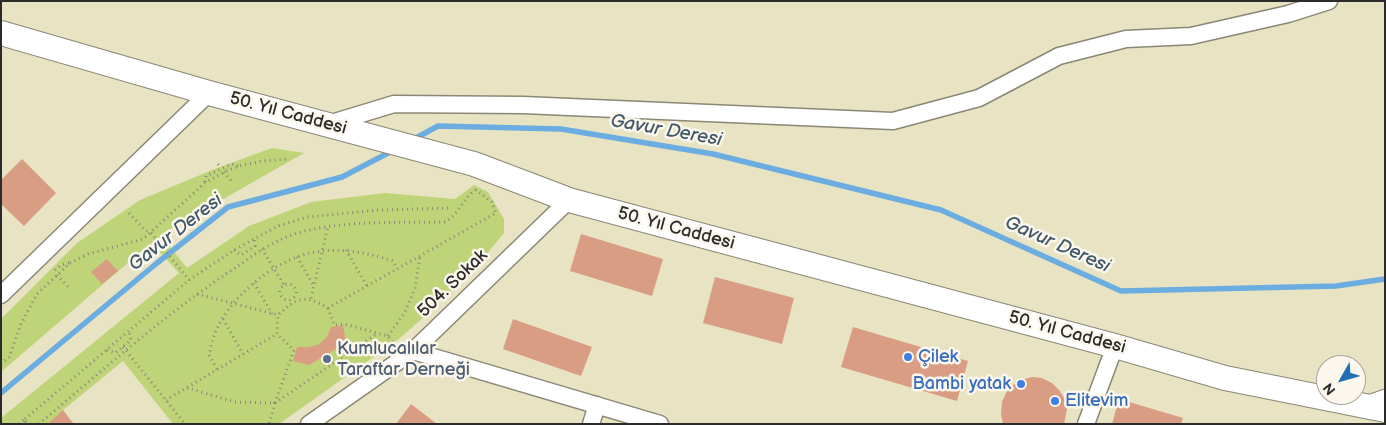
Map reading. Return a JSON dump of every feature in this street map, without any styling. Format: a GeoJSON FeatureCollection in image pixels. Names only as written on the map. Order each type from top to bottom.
{"type":"FeatureCollection","features":[{"type":"Feature","properties":{"kind":"main road","name":"50. Yıl Caddesi"},"geometry":{"type":"LineString","coordinates":[[1,33],[209,93],[474,164],[569,200],[1115,346],[1225,378],[1316,396]]}},
{"type":"Feature","properties":{"kind":"main road","name":"50. Yıl Caddesi"},"geometry":{"type":"LineString","coordinates":[[1358,405],[1385,422]]}},
{"type":"Feature","properties":{"kind":"main road","name":"50. Yıl Caddesi"},"geometry":{"type":"LineString","coordinates":[[1361,405],[1385,410]]}},
{"type":"Feature","properties":{"kind":"street"},"geometry":{"type":"LineString","coordinates":[[328,124],[394,104],[523,105],[893,121],[979,98],[1059,56],[1126,39],[1191,36],[1288,14],[1329,1]]}},
{"type":"Feature","properties":{"kind":"street"},"geometry":{"type":"LineString","coordinates":[[1,295],[209,93]]}},
{"type":"Feature","properties":{"kind":"street","name":"504. Sokak"},"geometry":{"type":"LineString","coordinates":[[309,424],[408,354],[569,200]]}},
{"type":"Feature","properties":{"kind":"street"},"geometry":{"type":"LineString","coordinates":[[1086,424],[1115,346]]}},
{"type":"Feature","properties":{"kind":"street"},"geometry":{"type":"LineString","coordinates":[[408,354],[660,424]]}},
{"type":"Feature","properties":{"kind":"street"},"geometry":{"type":"LineString","coordinates":[[591,424],[597,406]]}},
{"type":"Feature","properties":{"kind":"lane"},"geometry":{"type":"LineString","coordinates":[[1366,401],[1385,394]]}},
{"type":"Feature","properties":{"kind":"path"},"geometry":{"type":"LineString","coordinates":[[61,265],[109,247],[126,245],[143,239],[205,183],[224,172],[239,166],[263,161],[287,159]]}},
{"type":"Feature","properties":{"kind":"path"},"geometry":{"type":"LineString","coordinates":[[218,164],[221,168]]}},
{"type":"Feature","properties":{"kind":"path"},"geometry":{"type":"LineString","coordinates":[[205,183],[206,176],[221,168],[232,164],[239,166]]}},
{"type":"Feature","properties":{"kind":"path"},"geometry":{"type":"LineString","coordinates":[[224,172],[232,182]]}},
{"type":"Feature","properties":{"kind":"path"},"geometry":{"type":"LineString","coordinates":[[39,424],[167,316],[252,256],[296,233],[328,226],[445,222],[454,217],[471,193],[476,190],[492,202],[496,213],[328,308]]}},
{"type":"Feature","properties":{"kind":"path"},"geometry":{"type":"LineString","coordinates":[[19,424],[189,280],[234,250],[278,226],[307,217],[379,210],[450,208]]}},
{"type":"Feature","properties":{"kind":"path"},"geometry":{"type":"LineString","coordinates":[[129,212],[145,230],[151,232],[189,280]]}},
{"type":"Feature","properties":{"kind":"path"},"geometry":{"type":"LineString","coordinates":[[311,298],[328,226]]}},
{"type":"Feature","properties":{"kind":"path"},"geometry":{"type":"LineString","coordinates":[[234,250],[241,255],[254,246],[254,239]]}},
{"type":"Feature","properties":{"kind":"path"},"geometry":{"type":"LineString","coordinates":[[248,250],[252,256]]}},
{"type":"Feature","properties":{"kind":"path"},"geometry":{"type":"LineString","coordinates":[[262,250],[284,285]]}},
{"type":"Feature","properties":{"kind":"path"},"geometry":{"type":"LineString","coordinates":[[346,250],[367,286]]}},
{"type":"Feature","properties":{"kind":"path"},"geometry":{"type":"LineString","coordinates":[[217,369],[209,355],[215,334],[223,319],[254,283],[297,257],[346,250],[366,253],[393,261],[397,269]]}},
{"type":"Feature","properties":{"kind":"path"},"geometry":{"type":"LineString","coordinates":[[388,336],[405,312],[415,288],[420,256]]}},
{"type":"Feature","properties":{"kind":"path"},"geometry":{"type":"LineString","coordinates":[[297,257],[314,286]]}},
{"type":"Feature","properties":{"kind":"path"},"geometry":{"type":"LineString","coordinates":[[1,364],[9,357],[21,324],[37,294],[70,263]]}},
{"type":"Feature","properties":{"kind":"path"},"geometry":{"type":"LineString","coordinates":[[57,275],[70,289]]}},
{"type":"Feature","properties":{"kind":"path"},"geometry":{"type":"LineString","coordinates":[[46,285],[48,276]]}},
{"type":"Feature","properties":{"kind":"path"},"geometry":{"type":"LineString","coordinates":[[254,283],[272,314]]}},
{"type":"Feature","properties":{"kind":"path"},"geometry":{"type":"LineString","coordinates":[[269,424],[294,350],[277,334],[278,315],[292,301],[295,296],[295,288],[289,284],[284,285],[280,289],[283,299],[292,301],[311,298],[328,308],[334,325],[344,324],[388,336],[408,354]]}},
{"type":"Feature","properties":{"kind":"path"},"geometry":{"type":"LineString","coordinates":[[197,294],[278,315]]}},
{"type":"Feature","properties":{"kind":"path"},"geometry":{"type":"LineString","coordinates":[[223,319],[242,354]]}},
{"type":"Feature","properties":{"kind":"path"},"geometry":{"type":"LineString","coordinates":[[107,350],[115,353],[123,347],[131,340],[129,331]]}},
{"type":"Feature","properties":{"kind":"path"},"geometry":{"type":"LineString","coordinates":[[186,388],[235,402],[275,403],[378,333]]}},
{"type":"Feature","properties":{"kind":"path"},"geometry":{"type":"LineString","coordinates":[[166,400],[277,334]]}},
{"type":"Feature","properties":{"kind":"path"},"geometry":{"type":"LineString","coordinates":[[123,347],[185,424]]}},
{"type":"Feature","properties":{"kind":"path"},"geometry":{"type":"LineString","coordinates":[[25,419],[26,424]]}},
{"type":"Feature","properties":{"kind":"green space"},"geometry":{"type":"Polygon","coordinates":[[[272,148],[304,153],[160,235],[187,268],[249,226],[311,202],[385,193],[455,199],[474,185],[488,192],[504,219],[504,233],[480,262],[400,338],[279,424],[173,424],[123,361],[63,410],[72,424],[1,424],[1,418],[179,273],[151,243],[1,372],[1,319],[77,243],[140,200],[212,170],[272,148]]]}},
{"type":"Feature","properties":{"kind":"building"},"geometry":{"type":"Polygon","coordinates":[[[22,159],[56,193],[24,226],[1,204],[1,180],[22,159]]]}},
{"type":"Feature","properties":{"kind":"building"},"geometry":{"type":"Polygon","coordinates":[[[581,234],[663,259],[652,296],[570,271],[581,234]]]}},
{"type":"Feature","properties":{"kind":"building"},"geometry":{"type":"Polygon","coordinates":[[[107,259],[118,271],[102,284],[91,272],[107,259]]]}},
{"type":"Feature","properties":{"kind":"building"},"geometry":{"type":"Polygon","coordinates":[[[715,277],[794,298],[782,344],[703,323],[715,277]]]}},
{"type":"Feature","properties":{"kind":"building"},"geometry":{"type":"Polygon","coordinates":[[[513,319],[592,347],[581,376],[503,349],[513,319]]]}},
{"type":"Feature","properties":{"kind":"building"},"geometry":{"type":"Polygon","coordinates":[[[343,325],[346,343],[309,365],[293,361],[297,347],[318,345],[327,337],[331,327],[343,325]]]}},
{"type":"Feature","properties":{"kind":"building"},"geometry":{"type":"Polygon","coordinates":[[[853,327],[968,361],[957,401],[841,367],[853,327]]]}},
{"type":"Feature","properties":{"kind":"building"},"geometry":{"type":"Polygon","coordinates":[[[1032,377],[1042,378],[1052,383],[1059,390],[1065,399],[1067,409],[1064,424],[1003,424],[1001,414],[1002,402],[1006,393],[1021,380],[1032,377]]]}},
{"type":"Feature","properties":{"kind":"building"},"geometry":{"type":"Polygon","coordinates":[[[1119,399],[1183,418],[1181,424],[1112,424],[1119,399]]]}},
{"type":"Feature","properties":{"kind":"building"},"geometry":{"type":"Polygon","coordinates":[[[411,404],[437,424],[396,424],[411,404]]]}},
{"type":"Feature","properties":{"kind":"building"},"geometry":{"type":"Polygon","coordinates":[[[63,410],[73,423],[48,424],[63,410]]]}},
{"type":"Feature","properties":{"kind":"waterway","name":"Gavur Deresi"},"geometry":{"type":"LineString","coordinates":[[414,139],[438,126],[561,129],[713,154],[941,210],[1121,291],[1336,286],[1385,279]]}},
{"type":"Feature","properties":{"kind":"waterway","name":"Gavur Deresi"},"geometry":{"type":"LineString","coordinates":[[1,393],[157,263],[228,207],[342,177],[394,150]]}},
{"type":"Feature","properties":{"kind":"place","name":"Çilek"},"geometry":{"type":"Point","coordinates":[908,357]}},
{"type":"Feature","properties":{"kind":"place","name":"Kumlucalılar Taraftar Derneği"},"geometry":{"type":"Point","coordinates":[327,359]}},
{"type":"Feature","properties":{"kind":"place","name":"Bambi yatak"},"geometry":{"type":"Point","coordinates":[1021,384]}},
{"type":"Feature","properties":{"kind":"place","name":"Elitevim"},"geometry":{"type":"Point","coordinates":[1055,401]}}]}
